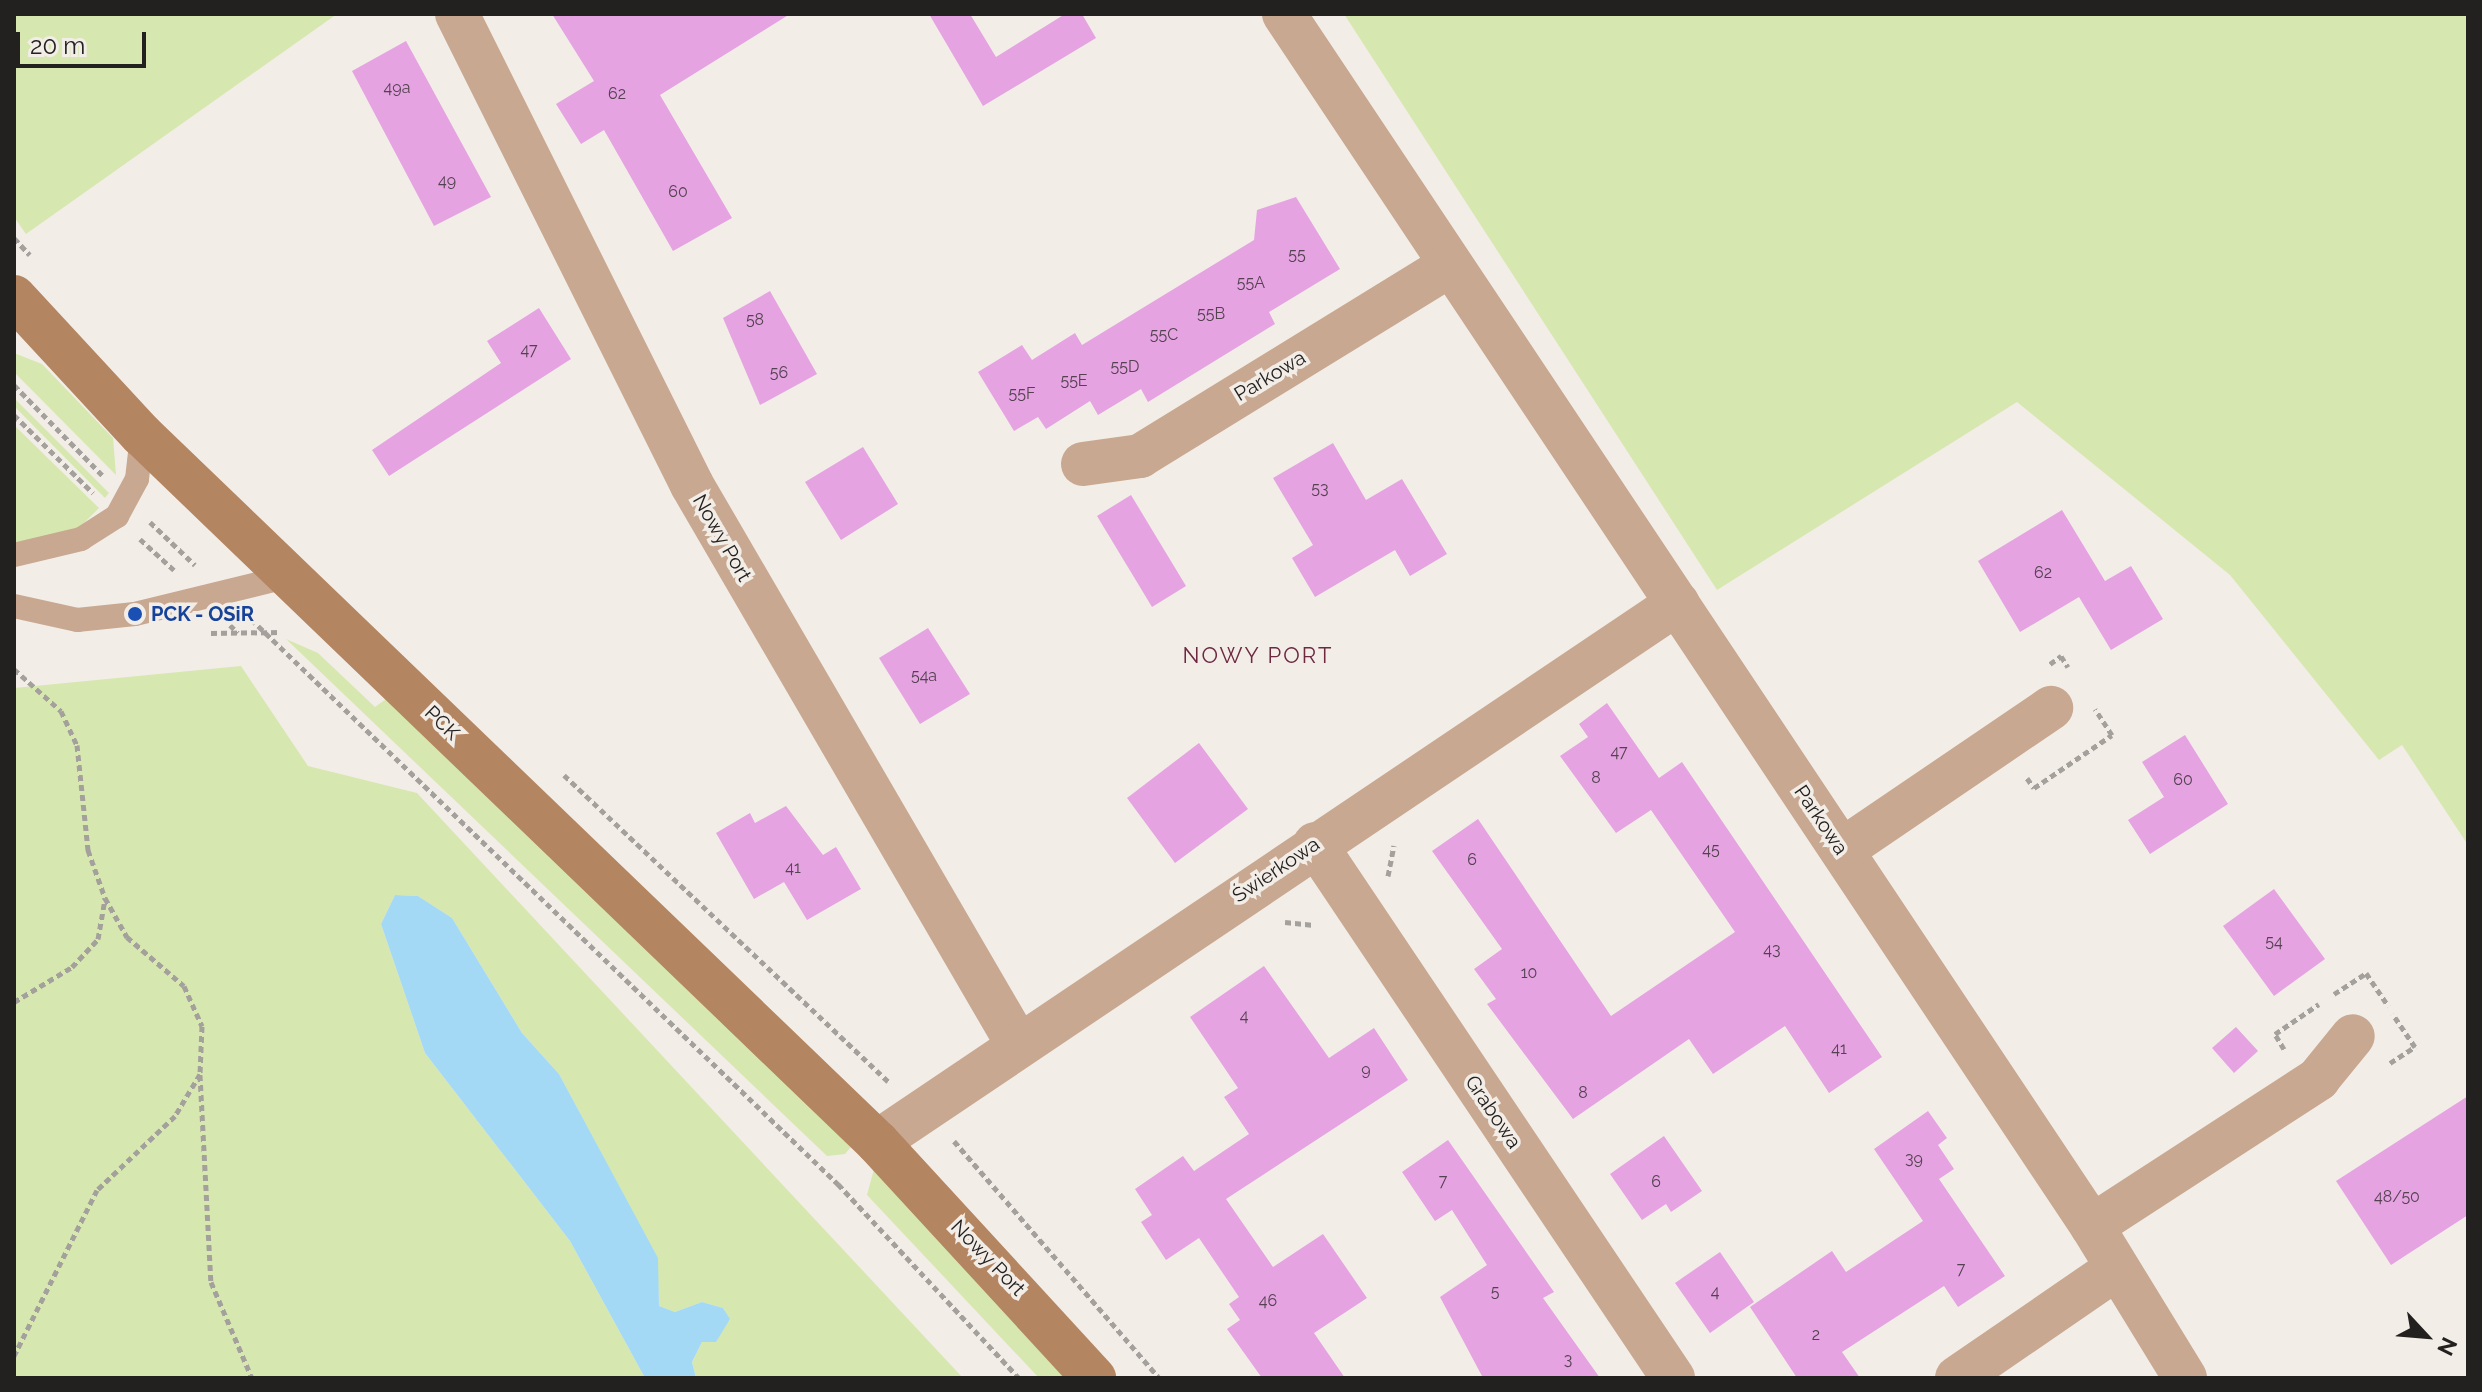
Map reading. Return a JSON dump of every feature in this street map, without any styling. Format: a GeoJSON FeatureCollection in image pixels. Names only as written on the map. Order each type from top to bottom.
{"type":"FeatureCollection","features":[{"type":"Feature","properties":{"kind":"street","name":"Nowy Port"},"geometry":{"type":"LineString","coordinates":[[457,14],[692,485],[1018,1045]]}},
{"type":"Feature","properties":{"kind":"street","name":"Parkowa"},"geometry":{"type":"LineString","coordinates":[[1284,14],[1449,266],[1678,603],[2092,1226],[2114,1270],[2185,1378]]}},
{"type":"Feature","properties":{"kind":"street","name":"Parkowa"},"geometry":{"type":"LineString","coordinates":[[1083,464],[1140,456],[1449,266]]}},
{"type":"Feature","properties":{"kind":"street","name":"PCK"},"geometry":{"type":"LineString","coordinates":[[14,297],[142,435],[877,1142]]}},
{"type":"Feature","properties":{"kind":"street","name":"Świerkowa"},"geometry":{"type":"LineString","coordinates":[[877,1142],[1315,844],[1678,603]]}},
{"type":"Feature","properties":{"kind":"street"},"geometry":{"type":"LineString","coordinates":[[1842,850],[2051,708]]}},
{"type":"Feature","properties":{"kind":"street","name":"Grabowa"},"geometry":{"type":"LineString","coordinates":[[1315,844],[1673,1378]]}},
{"type":"Feature","properties":{"kind":"street"},"geometry":{"type":"LineString","coordinates":[[2092,1226],[2318,1079],[2353,1036]]}},
{"type":"Feature","properties":{"kind":"street","name":"Nowy Port"},"geometry":{"type":"LineString","coordinates":[[877,1142],[1094,1378]]}},
{"type":"Feature","properties":{"kind":"street"},"geometry":{"type":"LineString","coordinates":[[1957,1378],[2114,1270]]}},
{"type":"Feature","properties":{"kind":"lane"},"geometry":{"type":"LineString","coordinates":[[14,555],[81,539],[128,501],[142,435]]}},
{"type":"Feature","properties":{"kind":"lane"},"geometry":{"type":"LineString","coordinates":[[14,606],[77,620],[225,593],[290,576]]}},
{"type":"Feature","properties":{"kind":"path"},"geometry":{"type":"LineString","coordinates":[[14,385],[128,501],[838,1184],[1019,1378]]}},
{"type":"Feature","properties":{"kind":"path"},"geometry":{"type":"LineString","coordinates":[[14,669],[61,711],[77,745],[88,850],[105,898],[127,937],[184,986],[202,1026],[200,1074],[211,1282],[252,1378]]}},
{"type":"Feature","properties":{"kind":"path"},"geometry":{"type":"LineString","coordinates":[[1274,920],[1334,927],[1384,892],[1396,839]]}},
{"type":"Feature","properties":{"kind":"path"},"geometry":{"type":"LineString","coordinates":[[14,1002],[72,967],[98,939],[105,898]]}},
{"type":"Feature","properties":{"kind":"path"},"geometry":{"type":"LineString","coordinates":[[14,1356],[97,1190],[175,1116],[200,1074]]}},
{"type":"Feature","properties":{"kind":"path"},"geometry":{"type":"LineString","coordinates":[[957,1126],[955,1150],[1104,1308],[1159,1378]]}},
{"type":"Feature","properties":{"kind":"green space"},"geometry":{"type":"Polygon","coordinates":[[[14,14],[337,14],[26,234],[14,217],[14,14]]]}},
{"type":"Feature","properties":{"kind":"green space"},"geometry":{"type":"Polygon","coordinates":[[[1344,14],[2468,14],[2468,845],[2402,745],[2379,760],[2230,575],[2017,402],[1717,590],[1344,14]]]}},
{"type":"Feature","properties":{"kind":"green space"},"geometry":{"type":"Polygon","coordinates":[[[14,353],[42,364],[113,438],[116,475],[14,372],[14,353]]]}},
{"type":"Feature","properties":{"kind":"green space"},"geometry":{"type":"Polygon","coordinates":[[[14,398],[109,493],[105,498],[14,406],[14,398]]]}},
{"type":"Feature","properties":{"kind":"green space"},"geometry":{"type":"Polygon","coordinates":[[[14,425],[99,508],[80,527],[14,545],[14,425]]]}},
{"type":"Feature","properties":{"kind":"green space"},"geometry":{"type":"Polygon","coordinates":[[[286,639],[318,653],[375,707],[386,699],[852,1146],[845,1154],[827,1156],[286,639]]]}},
{"type":"Feature","properties":{"kind":"green space"},"geometry":{"type":"Polygon","coordinates":[[[241,666],[308,766],[417,793],[963,1378],[696,1378],[692,1362],[702,1342],[730,1320],[723,1308],[702,1302],[675,1312],[659,1306],[657,1258],[559,1074],[522,1033],[452,918],[418,896],[395,895],[381,924],[425,1053],[570,1241],[645,1378],[14,1378],[14,688],[241,666]]]}},
{"type":"Feature","properties":{"kind":"green space"},"geometry":{"type":"Polygon","coordinates":[[[874,1169],[1071,1378],[1039,1378],[867,1195],[874,1169]]]}},
{"type":"Feature","properties":{"kind":"water"},"geometry":{"type":"Polygon","coordinates":[[[395,895],[418,896],[452,918],[522,1033],[559,1074],[658,1258],[659,1306],[675,1312],[702,1302],[723,1308],[730,1319],[716,1342],[702,1342],[692,1362],[696,1378],[645,1378],[570,1241],[425,1053],[381,924],[395,895]]]}},
{"type":"Feature","properties":{"kind":"building"},"geometry":{"type":"Polygon","coordinates":[[[552,14],[790,14],[660,95],[732,218],[673,251],[604,130],[581,144],[556,104],[594,81],[552,14]]]}},
{"type":"Feature","properties":{"kind":"building"},"geometry":{"type":"Polygon","coordinates":[[[929,14],[970,14],[996,57],[1065,14],[1082,14],[1096,38],[983,106],[929,14]]]}},
{"type":"Feature","properties":{"kind":"building"},"geometry":{"type":"Polygon","coordinates":[[[406,41],[491,197],[434,226],[352,71],[406,41]]]}},
{"type":"Feature","properties":{"kind":"building"},"geometry":{"type":"Polygon","coordinates":[[[1296,197],[1340,269],[1269,312],[1275,324],[1148,402],[1141,389],[1098,415],[1090,401],[1046,429],[1038,417],[1014,431],[978,372],[1022,345],[1032,360],[1075,333],[1082,345],[1254,240],[1257,210],[1296,197]]]}},
{"type":"Feature","properties":{"kind":"building"},"geometry":{"type":"Polygon","coordinates":[[[770,291],[817,374],[760,405],[723,318],[770,291]]]}},
{"type":"Feature","properties":{"kind":"building"},"geometry":{"type":"Polygon","coordinates":[[[539,308],[571,359],[389,476],[372,450],[501,363],[487,341],[539,308]]]}},
{"type":"Feature","properties":{"kind":"building"},"geometry":{"type":"Polygon","coordinates":[[[1333,443],[1366,500],[1402,479],[1447,554],[1410,576],[1395,550],[1315,597],[1292,558],[1313,545],[1273,478],[1333,443]]]}},
{"type":"Feature","properties":{"kind":"building"},"geometry":{"type":"Polygon","coordinates":[[[863,447],[898,504],[841,540],[805,482],[863,447]]]}},
{"type":"Feature","properties":{"kind":"building"},"geometry":{"type":"Polygon","coordinates":[[[1131,495],[1186,586],[1152,607],[1097,516],[1131,495]]]}},
{"type":"Feature","properties":{"kind":"building"},"geometry":{"type":"Polygon","coordinates":[[[2062,510],[2105,581],[2131,566],[2163,619],[2111,650],[2079,597],[2020,632],[1978,561],[2062,510]]]}},
{"type":"Feature","properties":{"kind":"building"},"geometry":{"type":"Polygon","coordinates":[[[928,628],[970,694],[920,724],[879,658],[928,628]]]}},
{"type":"Feature","properties":{"kind":"building"},"geometry":{"type":"Polygon","coordinates":[[[1607,703],[1659,778],[1682,762],[1882,1057],[1829,1093],[1785,1026],[1713,1074],[1689,1039],[1573,1119],[1487,1004],[1496,999],[1474,969],[1502,949],[1432,851],[1478,819],[1611,1016],[1735,932],[1651,810],[1616,833],[1560,756],[1588,737],[1579,724],[1607,703]]]}},
{"type":"Feature","properties":{"kind":"building"},"geometry":{"type":"Polygon","coordinates":[[[2185,735],[2228,804],[2150,854],[2128,820],[2164,797],[2142,762],[2185,735]]]}},
{"type":"Feature","properties":{"kind":"building"},"geometry":{"type":"Polygon","coordinates":[[[1199,743],[1248,809],[1175,863],[1127,798],[1199,743]]]}},
{"type":"Feature","properties":{"kind":"building"},"geometry":{"type":"Polygon","coordinates":[[[786,806],[823,855],[836,847],[861,889],[807,920],[784,882],[754,899],[716,833],[750,813],[755,823],[786,806]]]}},
{"type":"Feature","properties":{"kind":"building"},"geometry":{"type":"Polygon","coordinates":[[[2274,889],[2325,959],[2274,996],[2223,926],[2274,889]]]}},
{"type":"Feature","properties":{"kind":"building"},"geometry":{"type":"Polygon","coordinates":[[[1264,966],[1329,1058],[1374,1028],[1408,1080],[1226,1199],[1273,1267],[1323,1234],[1367,1298],[1314,1333],[1345,1378],[1262,1378],[1227,1329],[1240,1320],[1229,1304],[1239,1297],[1199,1238],[1166,1260],[1141,1222],[1152,1215],[1135,1189],[1183,1156],[1194,1171],[1249,1134],[1224,1097],[1238,1088],[1190,1017],[1264,966]]]}},
{"type":"Feature","properties":{"kind":"building"},"geometry":{"type":"Polygon","coordinates":[[[2236,1027],[2258,1051],[2234,1073],[2212,1048],[2236,1027]]]}},
{"type":"Feature","properties":{"kind":"building"},"geometry":{"type":"Polygon","coordinates":[[[2468,1096],[2468,1215],[2391,1265],[2336,1181],[2468,1096]]]}},
{"type":"Feature","properties":{"kind":"building"},"geometry":{"type":"Polygon","coordinates":[[[1928,1111],[1947,1138],[1938,1145],[1954,1169],[1939,1179],[2005,1276],[1958,1307],[1944,1286],[1842,1352],[1860,1378],[1797,1378],[1750,1307],[1832,1251],[1846,1272],[1923,1221],[1874,1149],[1928,1111]]]}},
{"type":"Feature","properties":{"kind":"building"},"geometry":{"type":"Polygon","coordinates":[[[1664,1136],[1702,1191],[1671,1212],[1666,1204],[1642,1220],[1610,1174],[1664,1136]]]}},
{"type":"Feature","properties":{"kind":"building"},"geometry":{"type":"Polygon","coordinates":[[[1448,1140],[1554,1292],[1543,1298],[1600,1378],[1483,1378],[1440,1297],[1487,1265],[1452,1210],[1435,1221],[1402,1172],[1448,1140]]]}},
{"type":"Feature","properties":{"kind":"building"},"geometry":{"type":"Polygon","coordinates":[[[1720,1252],[1754,1302],[1710,1333],[1675,1283],[1720,1252]]]}},
{"type":"Feature","properties":{"kind":"place","name":"PCK - OSiR"},"geometry":{"type":"Point","coordinates":[135,614]}},
{"type":"Feature","properties":{"kind":"district","name":"NOWY PORT"},"geometry":{"type":"Point","coordinates":[1258,656]}}]}
